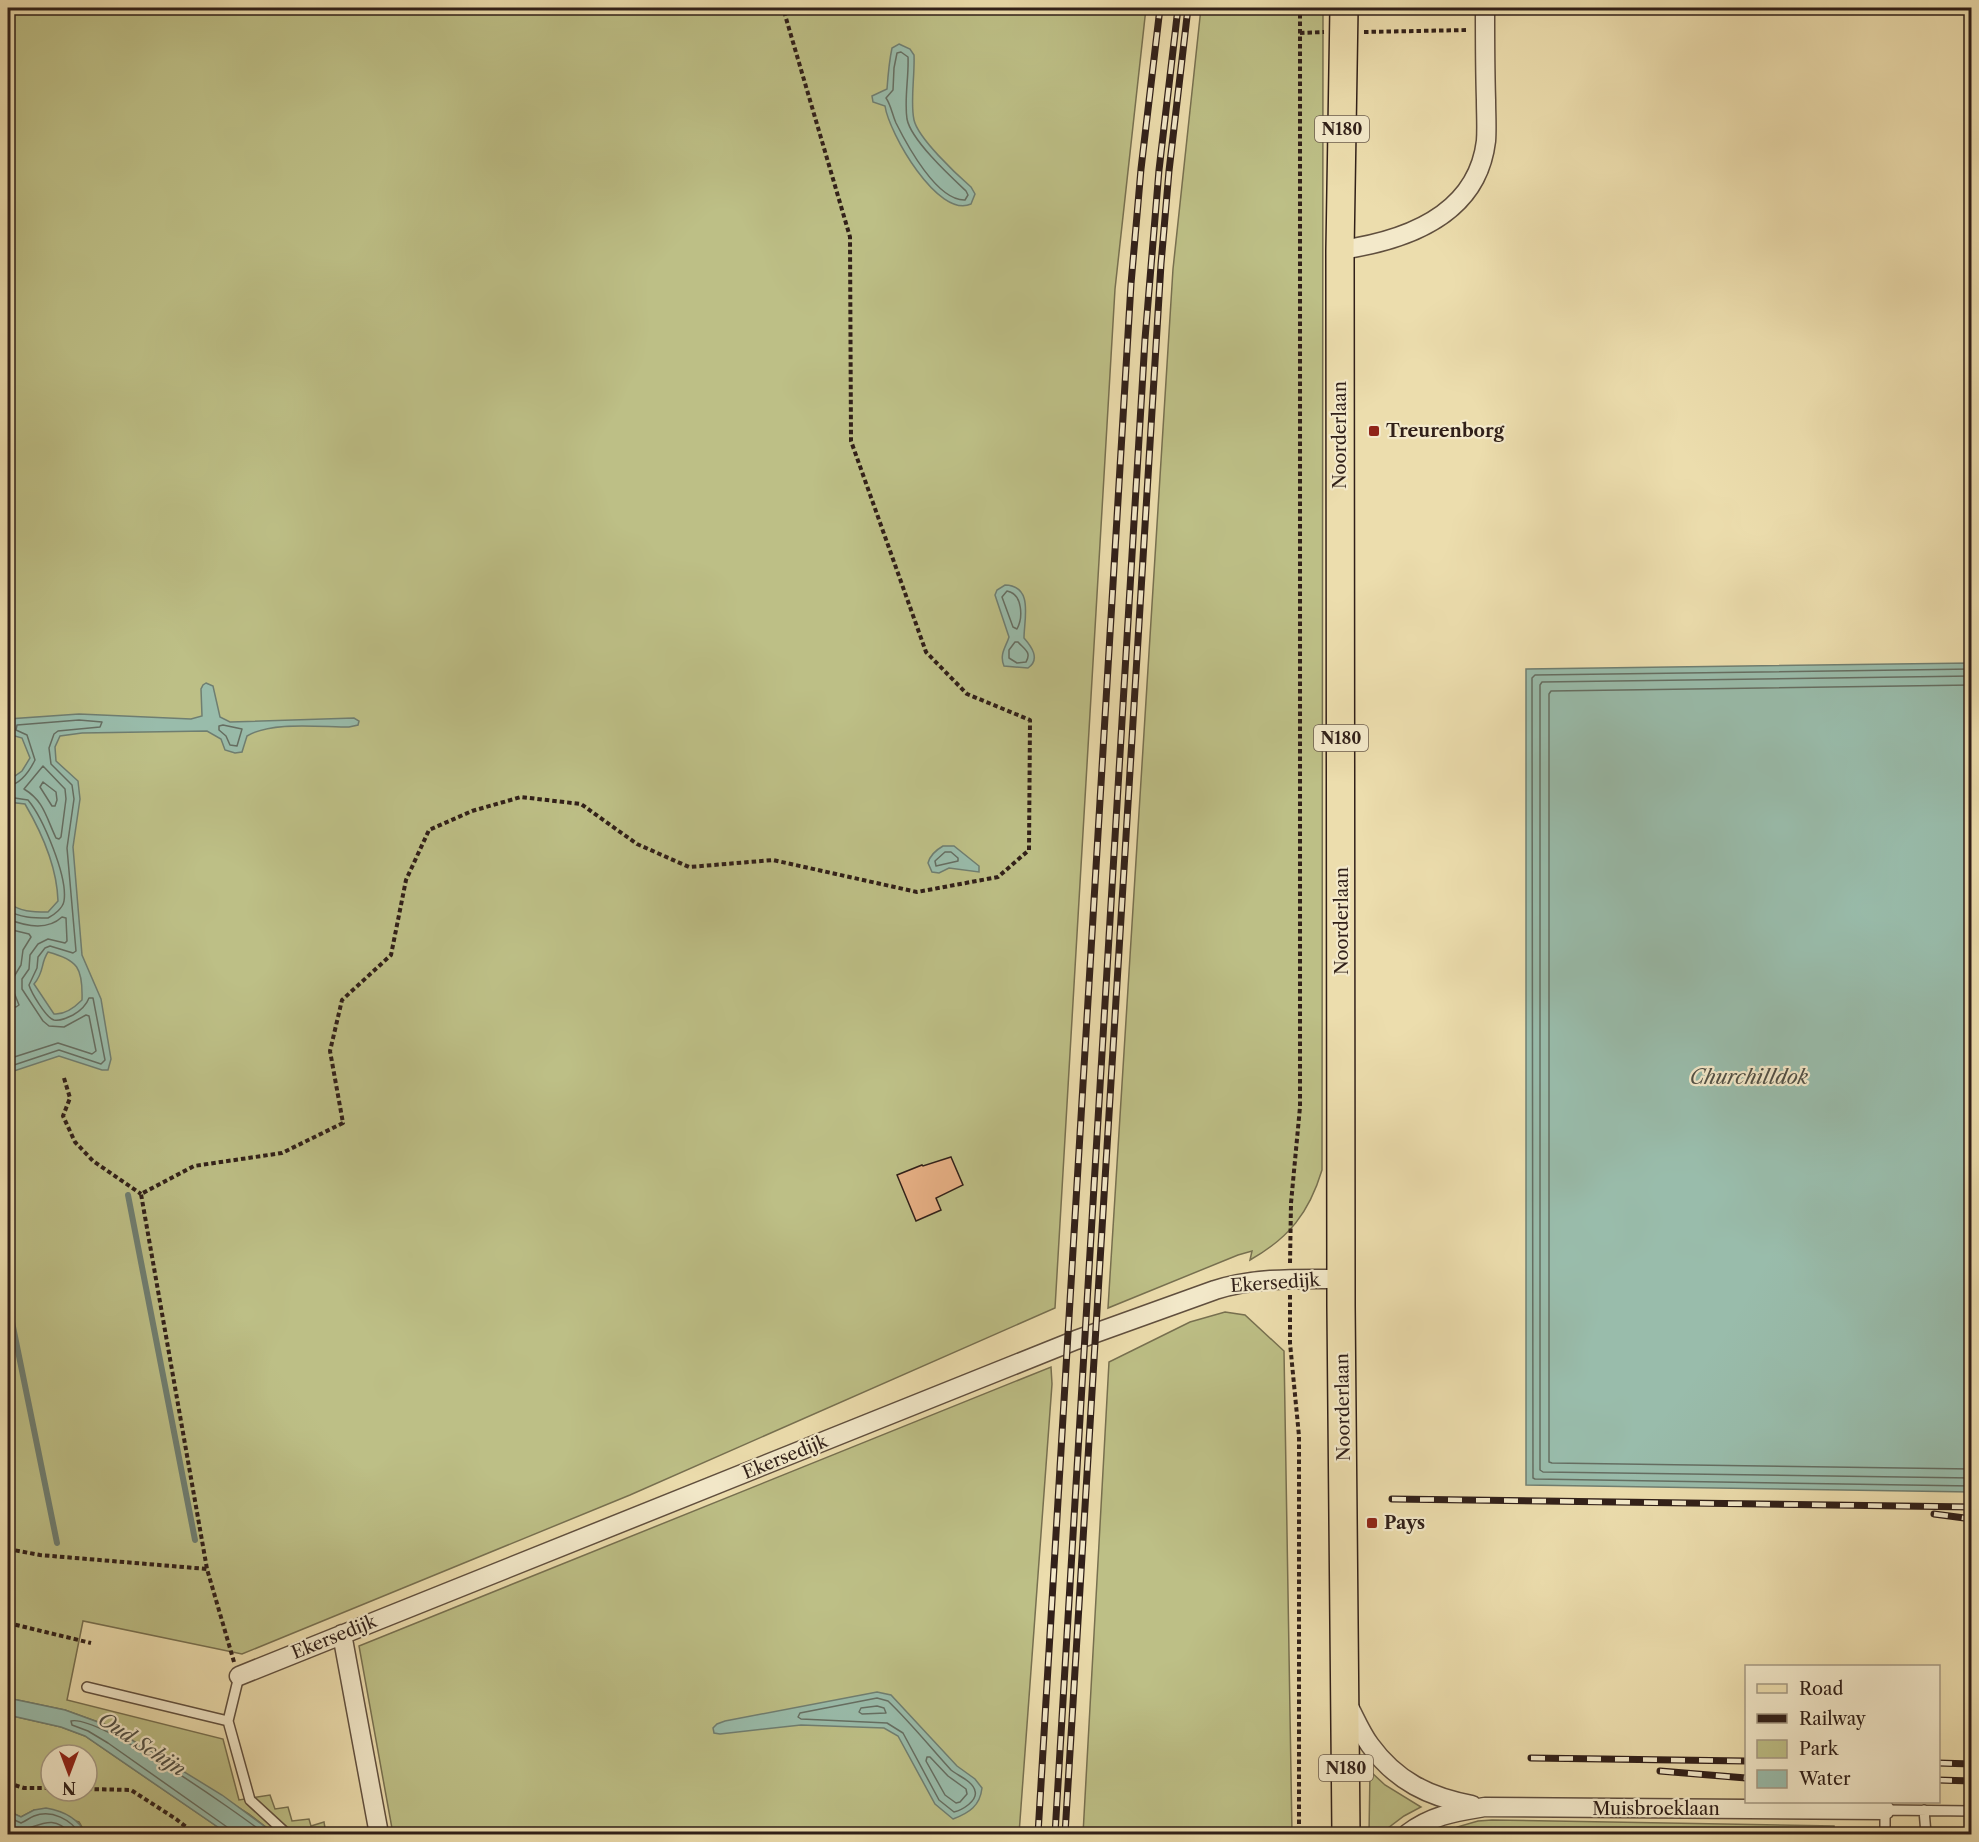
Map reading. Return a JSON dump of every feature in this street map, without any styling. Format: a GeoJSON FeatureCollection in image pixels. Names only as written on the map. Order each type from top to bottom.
{"type":"FeatureCollection","features":[{"type":"Feature","properties":{"kind":"main road","name":"Noorderlaan"},"geometry":{"type":"LineString","coordinates":[[1344,20],[1340,250],[1342,1279],[1346,1834]]}},
{"type":"Feature","properties":{"kind":"street"},"geometry":{"type":"LineString","coordinates":[[1340,250],[1376,243],[1421,227],[1441,217],[1469,188],[1480,166],[1486,140],[1485,8]]}},
{"type":"Feature","properties":{"kind":"street","name":"Ekersedijk"},"geometry":{"type":"LineString","coordinates":[[239,1676],[1076,1340],[1233,1284],[1255,1281],[1342,1279]]}},
{"type":"Feature","properties":{"kind":"street"},"geometry":{"type":"LineString","coordinates":[[342,1634],[379,1834]]}},
{"type":"Feature","properties":{"kind":"street","name":"Muisbroeklaan"},"geometry":{"type":"LineString","coordinates":[[1346,1702],[1370,1745],[1392,1770],[1415,1787],[1445,1800],[1485,1807]]}},
{"type":"Feature","properties":{"kind":"street","name":"Muisbroeklaan"},"geometry":{"type":"LineString","coordinates":[[1407,1834],[1419,1825],[1446,1813],[1485,1807],[1885,1810]]}},
{"type":"Feature","properties":{"kind":"lane"},"geometry":{"type":"LineString","coordinates":[[239,1676],[228,1721],[250,1800],[287,1834]]}},
{"type":"Feature","properties":{"kind":"lane"},"geometry":{"type":"LineString","coordinates":[[87,1687],[228,1721]]}},
{"type":"Feature","properties":{"kind":"lane"},"geometry":{"type":"LineString","coordinates":[[1885,1810],[1885,1834]]}},
{"type":"Feature","properties":{"kind":"lane","name":"Muisbroeklaan"},"geometry":{"type":"LineString","coordinates":[[1885,1810],[1971,1811]]}},
{"type":"Feature","properties":{"kind":"lane"},"geometry":{"type":"LineString","coordinates":[[1924,1810],[1926,1834]]}},
{"type":"Feature","properties":{"kind":"path"},"geometry":{"type":"LineString","coordinates":[[141,1194],[195,1166],[282,1153],[343,1123],[330,1051],[342,1000],[392,955],[406,880],[429,830],[472,811],[520,797],[581,804],[637,844],[688,867],[773,860],[917,892],[998,877],[1029,850],[1030,720],[967,694],[926,652],[851,441],[850,237],[783,8]]}},
{"type":"Feature","properties":{"kind":"path"},"geometry":{"type":"LineString","coordinates":[[1290,1246],[1291,1203],[1300,1107],[1300,8]]}},
{"type":"Feature","properties":{"kind":"path"},"geometry":{"type":"LineString","coordinates":[[1300,33],[1344,20],[1485,29]]}},
{"type":"Feature","properties":{"kind":"path"},"geometry":{"type":"LineString","coordinates":[[64,1078],[70,1098],[63,1116],[75,1142],[93,1161],[141,1194],[207,1569],[239,1676]]}},
{"type":"Feature","properties":{"kind":"path"},"geometry":{"type":"LineString","coordinates":[[1290,1309],[1290,1343],[1299,1436],[1299,1834]]}},
{"type":"Feature","properties":{"kind":"path"},"geometry":{"type":"LineString","coordinates":[[8,1548],[40,1555],[207,1569]]}},
{"type":"Feature","properties":{"kind":"path"},"geometry":{"type":"LineString","coordinates":[[8,1623],[91,1643]]}},
{"type":"Feature","properties":{"kind":"path"},"geometry":{"type":"LineString","coordinates":[[8,1783],[24,1788],[39,1788]]}},
{"type":"Feature","properties":{"kind":"path"},"geometry":{"type":"LineString","coordinates":[[99,1789],[131,1790],[195,1834]]}},
{"type":"Feature","properties":{"kind":"green space"},"geometry":{"type":"Polygon","coordinates":[[[8,8],[1146,8],[1115,289],[1055,1308],[630,1495],[242,1654],[83,1621],[67,1700],[223,1739],[239,1800],[270,1795],[275,1809],[288,1807],[292,1821],[309,1819],[311,1826],[324,1822],[326,1834],[275,1834],[249,1814],[109,1726],[65,1710],[8,1698],[8,8]]]}},
{"type":"Feature","properties":{"kind":"green space"},"geometry":{"type":"Polygon","coordinates":[[[1201,8],[1323,8],[1322,1170],[1304,1212],[1276,1243],[1264,1252],[1250,1260],[1252,1251],[1238,1255],[1108,1308],[1173,269],[1201,8]]]}},
{"type":"Feature","properties":{"kind":"green space"},"geometry":{"type":"Polygon","coordinates":[[[1225,1312],[1245,1315],[1284,1351],[1292,1834],[1083,1834],[1109,1362],[1190,1322],[1225,1312]]]}},
{"type":"Feature","properties":{"kind":"green space"},"geometry":{"type":"Polygon","coordinates":[[[1051,1367],[1052,1384],[1019,1834],[393,1834],[359,1646],[1051,1367]]]}},
{"type":"Feature","properties":{"kind":"green space"},"geometry":{"type":"Polygon","coordinates":[[[8,1715],[61,1727],[85,1736],[95,1743],[39,1743],[39,1803],[99,1803],[99,1746],[228,1834],[86,1834],[79,1822],[34,1810],[21,1817],[8,1811],[8,1715]]]}},
{"type":"Feature","properties":{"kind":"green space"},"geometry":{"type":"Polygon","coordinates":[[[1370,1771],[1385,1785],[1421,1807],[1404,1816],[1380,1834],[1369,1834],[1370,1771]]]}},
{"type":"Feature","properties":{"kind":"green space"},"geometry":{"type":"Polygon","coordinates":[[[1492,1820],[1834,1826],[1834,1834],[1454,1834],[1457,1827],[1492,1820]]]}},
{"type":"Feature","properties":{"kind":"water"},"geometry":{"type":"Polygon","coordinates":[[[899,44],[910,49],[914,55],[912,105],[917,128],[938,155],[971,187],[975,194],[971,204],[958,205],[944,199],[930,187],[917,171],[895,135],[885,106],[873,102],[872,96],[887,89],[892,48],[899,44]]]}},
{"type":"Feature","properties":{"kind":"water"},"geometry":{"type":"Polygon","coordinates":[[[1005,585],[1014,587],[1024,597],[1026,613],[1024,638],[1032,649],[1034,657],[1034,661],[1028,668],[1004,666],[1003,654],[1009,637],[995,595],[997,590],[1005,585]]]}},
{"type":"Feature","properties":{"kind":"water","name":"Churchilldok"},"geometry":{"type":"Polygon","coordinates":[[[1971,663],[1971,1492],[1526,1485],[1526,669],[1971,663]]]}},
{"type":"Feature","properties":{"kind":"water"},"geometry":{"type":"Polygon","coordinates":[[[206,683],[213,686],[220,717],[230,722],[354,718],[359,721],[358,725],[349,727],[296,726],[257,731],[247,736],[242,752],[235,753],[225,750],[221,739],[207,731],[82,733],[60,736],[55,747],[56,761],[78,781],[80,799],[73,847],[82,955],[101,999],[111,1059],[108,1070],[59,1056],[8,1073],[8,1035],[11,1033],[8,997],[8,902],[22,910],[48,912],[58,901],[52,863],[37,827],[25,804],[8,802],[8,781],[22,771],[30,758],[22,738],[8,734],[8,719],[79,714],[191,719],[202,716],[201,689],[206,683]],[[48,952],[40,975],[34,984],[54,1014],[66,1012],[82,1000],[80,973],[77,967],[58,955],[48,952]]]}},
{"type":"Feature","properties":{"kind":"water"},"geometry":{"type":"Polygon","coordinates":[[[943,846],[954,846],[979,866],[979,872],[949,868],[939,873],[932,872],[929,860],[943,846]]]}},
{"type":"Feature","properties":{"kind":"water"},"geometry":{"type":"Polygon","coordinates":[[[877,1692],[891,1695],[957,1766],[975,1779],[982,1788],[979,1800],[969,1811],[953,1819],[935,1804],[898,1736],[884,1728],[801,1725],[714,1733],[713,1728],[725,1721],[877,1692]]]}},
{"type":"Feature","properties":{"kind":"water"},"geometry":{"type":"Polygon","coordinates":[[[8,1698],[65,1710],[109,1726],[222,1795],[275,1834],[228,1834],[99,1746],[99,1743],[61,1727],[8,1715],[8,1698]]]}},
{"type":"Feature","properties":{"kind":"water"},"geometry":{"type":"Polygon","coordinates":[[[46,1808],[70,1816],[86,1834],[8,1834],[8,1811],[21,1817],[34,1810],[46,1808]]]}},
{"type":"Feature","properties":{"kind":"building"},"geometry":{"type":"Polygon","coordinates":[[[951,1157],[963,1185],[936,1198],[941,1210],[916,1221],[897,1175],[951,1157]]]}},
{"type":"Feature","properties":{"kind":"waterway"},"geometry":{"type":"LineString","coordinates":[[128,1195],[195,1540]]}},
{"type":"Feature","properties":{"kind":"waterway"},"geometry":{"type":"LineString","coordinates":[[8,1302],[57,1543]]}},
{"type":"Feature","properties":{"kind":"railway"},"geometry":{"type":"LineString","coordinates":[[1038,1834],[1131,284],[1141,169],[1160,8]]}},
{"type":"Feature","properties":{"kind":"railway"},"geometry":{"type":"LineString","coordinates":[[1055,1834],[1145,339],[1159,170],[1178,8]]}},
{"type":"Feature","properties":{"kind":"railway"},"geometry":{"type":"LineString","coordinates":[[1065,1834],[1161,264],[1188,8]]}},
{"type":"Feature","properties":{"kind":"railway"},"geometry":{"type":"LineString","coordinates":[[1392,1499],[1972,1507]]}},
{"type":"Feature","properties":{"kind":"railway"},"geometry":{"type":"LineString","coordinates":[[1934,1514],[1972,1519]]}},
{"type":"Feature","properties":{"kind":"railway"},"geometry":{"type":"LineString","coordinates":[[1531,1758],[1745,1761]]}},
{"type":"Feature","properties":{"kind":"railway"},"geometry":{"type":"LineString","coordinates":[[1940,1763],[1972,1764]]}},
{"type":"Feature","properties":{"kind":"railway"},"geometry":{"type":"LineString","coordinates":[[1660,1771],[1745,1778]]}},
{"type":"Feature","properties":{"kind":"railway"},"geometry":{"type":"LineString","coordinates":[[1940,1780],[1972,1781]]}},
{"type":"Feature","properties":{"kind":"place","name":"Treurenborg"},"geometry":{"type":"Point","coordinates":[1374,431]}},
{"type":"Feature","properties":{"kind":"place","name":"Pays"},"geometry":{"type":"Point","coordinates":[1372,1523]}},
{"type":"Feature","properties":{"kind":"water label","name":"Oud Schijn"},"geometry":{"type":"Point","coordinates":[142,1744]}}]}
